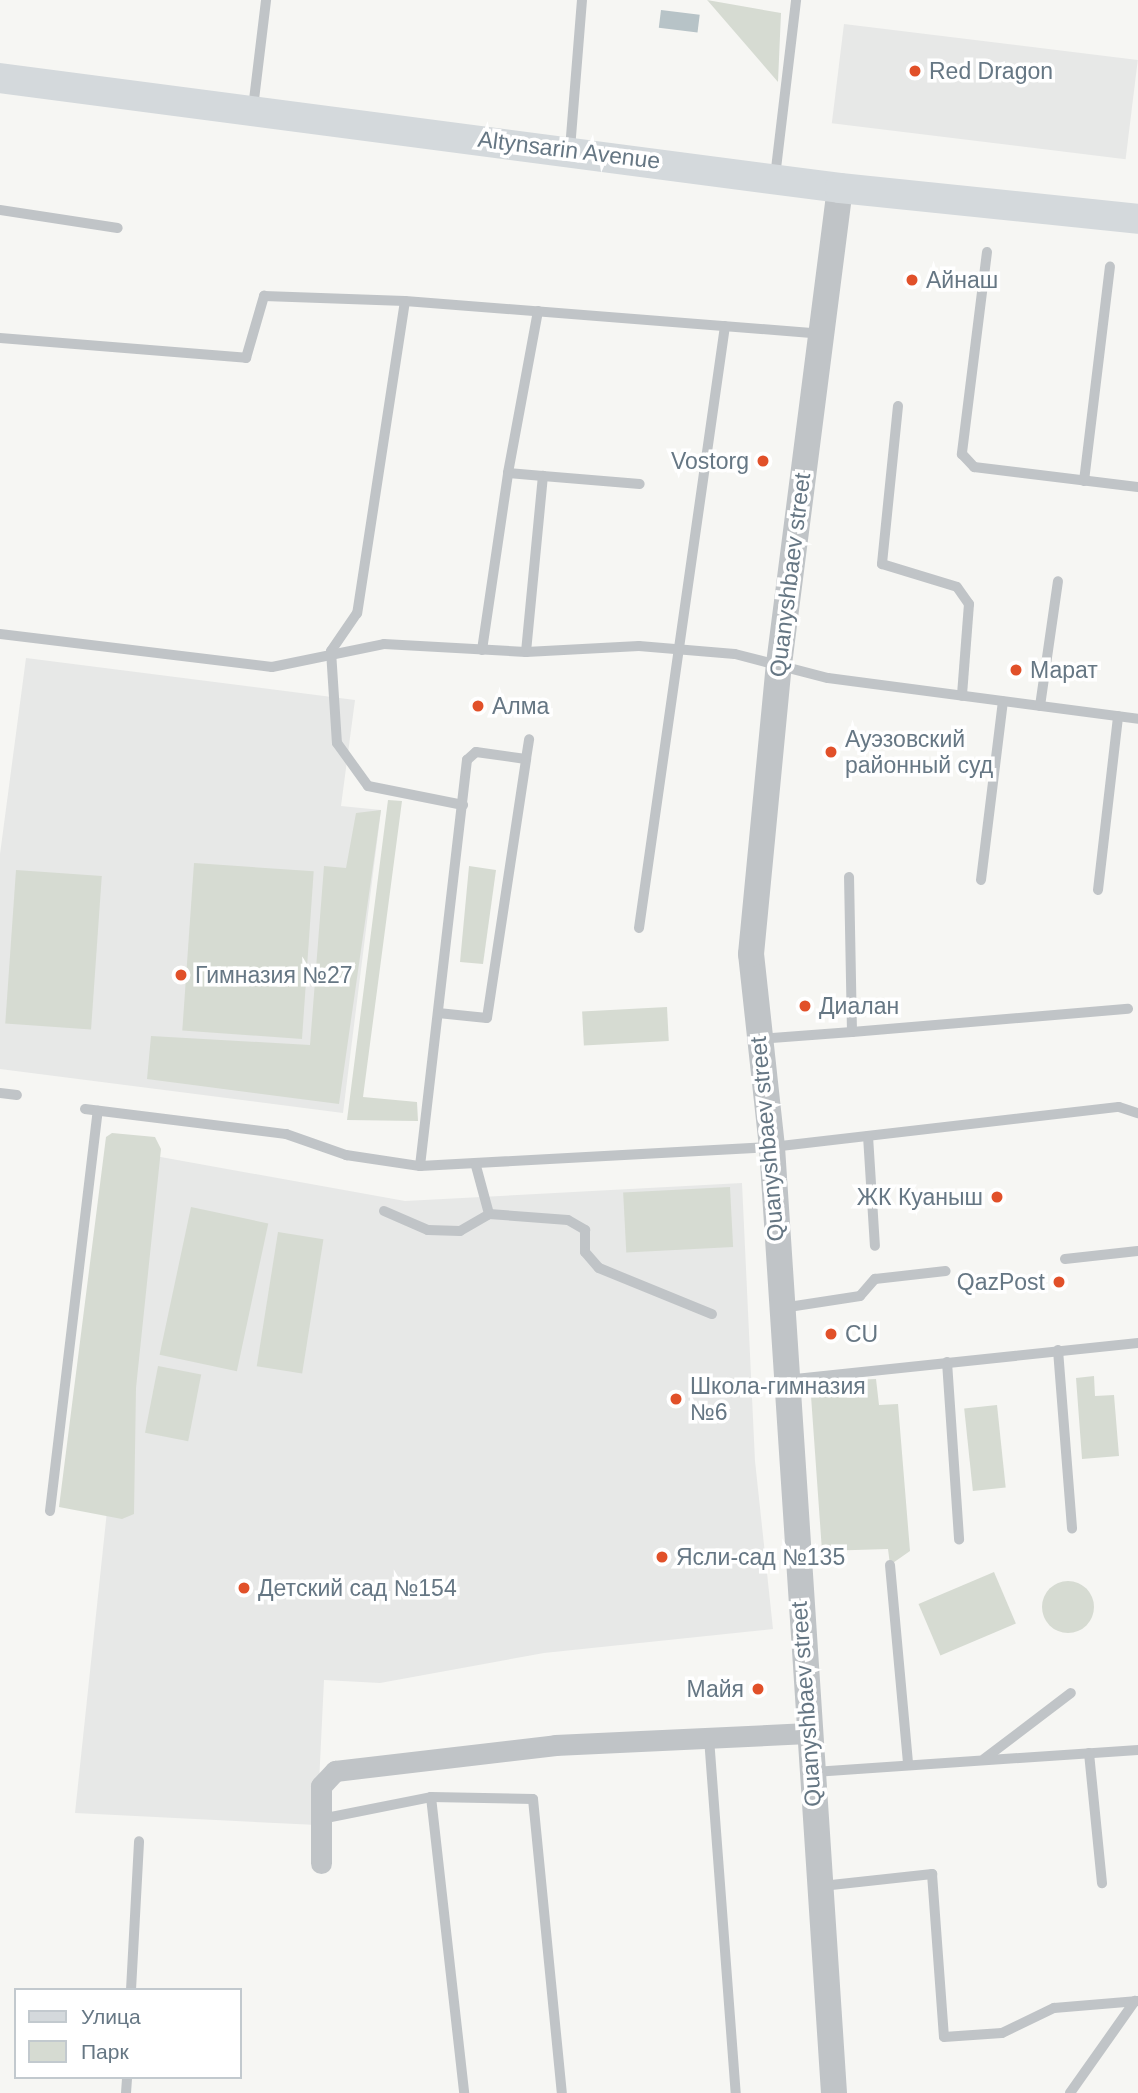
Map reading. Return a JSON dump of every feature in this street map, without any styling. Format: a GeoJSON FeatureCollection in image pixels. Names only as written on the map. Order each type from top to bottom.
{"type":"FeatureCollection","features":[{"type":"Feature","properties":{"kind":"main road","name":"Altynsarin Avenue"},"geometry":{"type":"LineString","coordinates":[[0,78],[253,112],[570,149],[840,188],[1138,219]]}},
{"type":"Feature","properties":{"kind":"street","name":"Quanyshbaev street"},"geometry":{"type":"LineString","coordinates":[[834,2093],[783,1380],[772,1147],[758,1039],[751,954],[779,664],[840,188]]}},
{"type":"Feature","properties":{"kind":"street"},"geometry":{"type":"LineString","coordinates":[[321,1863],[321,1786],[335,1771],[555,1745],[808,1733]]}},
{"type":"Feature","properties":{"kind":"lane"},"geometry":{"type":"LineString","coordinates":[[253,112],[266,0]]}},
{"type":"Feature","properties":{"kind":"lane"},"geometry":{"type":"LineString","coordinates":[[570,149],[582,0]]}},
{"type":"Feature","properties":{"kind":"lane"},"geometry":{"type":"LineString","coordinates":[[775,177],[796,0]]}},
{"type":"Feature","properties":{"kind":"lane"},"geometry":{"type":"LineString","coordinates":[[0,210],[118,228]]}},
{"type":"Feature","properties":{"kind":"lane"},"geometry":{"type":"LineString","coordinates":[[987,252],[962,454],[974,467],[1138,487]]}},
{"type":"Feature","properties":{"kind":"lane"},"geometry":{"type":"LineString","coordinates":[[1084,481],[1110,267]]}},
{"type":"Feature","properties":{"kind":"lane"},"geometry":{"type":"LineString","coordinates":[[0,338],[246,358],[264,296],[405,301],[821,334]]}},
{"type":"Feature","properties":{"kind":"lane"},"geometry":{"type":"LineString","coordinates":[[405,301],[356,613],[331,651],[337,743],[349,768],[369,786],[463,805]]}},
{"type":"Feature","properties":{"kind":"lane"},"geometry":{"type":"LineString","coordinates":[[482,650],[508,472],[538,311]]}},
{"type":"Feature","properties":{"kind":"lane"},"geometry":{"type":"LineString","coordinates":[[639,928],[676,648],[725,326]]}},
{"type":"Feature","properties":{"kind":"lane"},"geometry":{"type":"LineString","coordinates":[[898,406],[883,564],[957,587],[970,604],[962,696]]}},
{"type":"Feature","properties":{"kind":"lane"},"geometry":{"type":"LineString","coordinates":[[508,472],[640,484]]}},
{"type":"Feature","properties":{"kind":"lane"},"geometry":{"type":"LineString","coordinates":[[526,652],[542,477]]}},
{"type":"Feature","properties":{"kind":"lane"},"geometry":{"type":"LineString","coordinates":[[1040,706],[1058,581]]}},
{"type":"Feature","properties":{"kind":"lane"},"geometry":{"type":"LineString","coordinates":[[0,634],[272,667],[331,651],[384,644],[526,652],[676,648],[779,664],[828,678],[1138,719]]}},
{"type":"Feature","properties":{"kind":"lane"},"geometry":{"type":"LineString","coordinates":[[981,880],[1003,701]]}},
{"type":"Feature","properties":{"kind":"lane"},"geometry":{"type":"LineString","coordinates":[[1098,890],[1118,716]]}},
{"type":"Feature","properties":{"kind":"lane"},"geometry":{"type":"LineString","coordinates":[[438,1013],[487,1018],[529,739]]}},
{"type":"Feature","properties":{"kind":"lane"},"geometry":{"type":"LineString","coordinates":[[420,1166],[470,755],[526,759]]}},
{"type":"Feature","properties":{"kind":"lane"},"geometry":{"type":"LineString","coordinates":[[849,877],[852,1032]]}},
{"type":"Feature","properties":{"kind":"lane"},"geometry":{"type":"LineString","coordinates":[[758,1039],[1128,1009]]}},
{"type":"Feature","properties":{"kind":"lane"},"geometry":{"type":"LineString","coordinates":[[0,1093],[17,1095]]}},
{"type":"Feature","properties":{"kind":"lane"},"geometry":{"type":"LineString","coordinates":[[85,1109],[286,1134],[346,1155],[420,1166],[476,1166],[772,1147],[1119,1107],[1138,1113]]}},
{"type":"Feature","properties":{"kind":"lane"},"geometry":{"type":"LineString","coordinates":[[50,1511],[98,1111]]}},
{"type":"Feature","properties":{"kind":"lane"},"geometry":{"type":"LineString","coordinates":[[868,1136],[875,1246]]}},
{"type":"Feature","properties":{"kind":"lane"},"geometry":{"type":"LineString","coordinates":[[476,1166],[489,1214]]}},
{"type":"Feature","properties":{"kind":"lane"},"geometry":{"type":"LineString","coordinates":[[384,1211],[428,1230],[460,1231],[489,1214],[568,1220],[585,1230],[585,1252],[599,1268],[712,1314]]}},
{"type":"Feature","properties":{"kind":"lane"},"geometry":{"type":"LineString","coordinates":[[1065,1259],[1138,1251]]}},
{"type":"Feature","properties":{"kind":"lane"},"geometry":{"type":"LineString","coordinates":[[780,1309],[860,1296],[875,1279],[946,1271]]}},
{"type":"Feature","properties":{"kind":"lane"},"geometry":{"type":"LineString","coordinates":[[783,1380],[1138,1343]]}},
{"type":"Feature","properties":{"kind":"lane"},"geometry":{"type":"LineString","coordinates":[[1058,1350],[1072,1528]]}},
{"type":"Feature","properties":{"kind":"lane"},"geometry":{"type":"LineString","coordinates":[[947,1362],[959,1540]]}},
{"type":"Feature","properties":{"kind":"lane"},"geometry":{"type":"LineString","coordinates":[[890,1565],[908,1764]]}},
{"type":"Feature","properties":{"kind":"lane"},"geometry":{"type":"LineString","coordinates":[[984,1759],[1071,1693]]}},
{"type":"Feature","properties":{"kind":"lane"},"geometry":{"type":"LineString","coordinates":[[709,1738],[736,2093]]}},
{"type":"Feature","properties":{"kind":"lane"},"geometry":{"type":"LineString","coordinates":[[811,1772],[1138,1750]]}},
{"type":"Feature","properties":{"kind":"lane"},"geometry":{"type":"LineString","coordinates":[[1089,1753],[1102,1883]]}},
{"type":"Feature","properties":{"kind":"lane"},"geometry":{"type":"LineString","coordinates":[[321,1819],[431,1797],[527,1795],[538,1806],[562,2093]]}},
{"type":"Feature","properties":{"kind":"lane"},"geometry":{"type":"LineString","coordinates":[[431,1797],[464,2093]]}},
{"type":"Feature","properties":{"kind":"lane"},"geometry":{"type":"LineString","coordinates":[[131,1988],[139,1841]]}},
{"type":"Feature","properties":{"kind":"lane"},"geometry":{"type":"LineString","coordinates":[[819,1886],[932,1874],[944,2037],[1002,2033],[1054,2008],[1136,2001]]}},
{"type":"Feature","properties":{"kind":"lane"},"geometry":{"type":"LineString","coordinates":[[1070,2093],[1136,2001]]}},
{"type":"Feature","properties":{"kind":"shaded area"},"geometry":{"type":"Polygon","coordinates":[[[661,10],[700,15],[698,33],[659,28],[661,10]]]}},
{"type":"Feature","properties":{"kind":"shaded area"},"geometry":{"type":"Polygon","coordinates":[[[844,24],[1138,60],[1126,159],[832,123],[844,24]]]}},
{"type":"Feature","properties":{"kind":"shaded area","name":"Гимназия №27"},"geometry":{"type":"Polygon","coordinates":[[[26,658],[355,700],[341,806],[381,810],[343,1113],[0,1069],[0,854],[26,658]]]}},
{"type":"Feature","properties":{"kind":"shaded area"},"geometry":{"type":"Polygon","coordinates":[[[111,1148],[405,1201],[742,1183],[755,1461],[773,1629],[544,1653],[380,1683],[324,1680],[317,1825],[75,1813],[109,1492],[111,1148]]]}},
{"type":"Feature","properties":{"kind":"green space"},"geometry":{"type":"Polygon","coordinates":[[[708,1],[781,13],[778,82],[708,1]]]}},
{"type":"Feature","properties":{"kind":"green space"},"geometry":{"type":"Polygon","coordinates":[[[388,800],[402,801],[363,1097],[417,1102],[418,1121],[347,1120],[388,800]]]}},
{"type":"Feature","properties":{"kind":"green space"},"geometry":{"type":"Polygon","coordinates":[[[381,810],[339,1104],[147,1079],[151,1036],[310,1045],[324,866],[346,868],[356,813],[381,810]]]}},
{"type":"Feature","properties":{"kind":"green space"},"geometry":{"type":"Polygon","coordinates":[[[194,863],[314,871],[302,1039],[182,1031],[194,863]]]}},
{"type":"Feature","properties":{"kind":"green space"},"geometry":{"type":"Polygon","coordinates":[[[469,866],[496,870],[483,964],[460,962],[469,866]]]}},
{"type":"Feature","properties":{"kind":"green space"},"geometry":{"type":"Polygon","coordinates":[[[16,870],[102,876],[91,1030],[5,1024],[16,870]]]}},
{"type":"Feature","properties":{"kind":"green space"},"geometry":{"type":"Polygon","coordinates":[[[667,1007],[669,1041],[584,1045],[582,1011],[667,1007]]]}},
{"type":"Feature","properties":{"kind":"green space"},"geometry":{"type":"Polygon","coordinates":[[[112,1133],[155,1137],[161,1149],[136,1388],[134,1514],[122,1519],[59,1507],[106,1137],[112,1133]]]}},
{"type":"Feature","properties":{"kind":"green space"},"geometry":{"type":"Polygon","coordinates":[[[730,1187],[733,1247],[626,1253],[623,1193],[730,1187]]]}},
{"type":"Feature","properties":{"kind":"green space"},"geometry":{"type":"Polygon","coordinates":[[[191,1207],[268,1223],[237,1371],[160,1355],[191,1207]]]}},
{"type":"Feature","properties":{"kind":"green space"},"geometry":{"type":"Polygon","coordinates":[[[278,1232],[323,1239],[302,1374],[257,1366],[278,1232]]]}},
{"type":"Feature","properties":{"kind":"green space"},"geometry":{"type":"Polygon","coordinates":[[[158,1366],[201,1374],[188,1441],[145,1433],[158,1366]]]}},
{"type":"Feature","properties":{"kind":"green space"},"geometry":{"type":"Polygon","coordinates":[[[1094,1376],[1095,1396],[1114,1395],[1119,1456],[1082,1459],[1076,1378],[1094,1376]]]}},
{"type":"Feature","properties":{"kind":"green space"},"geometry":{"type":"Polygon","coordinates":[[[876,1379],[879,1405],[898,1404],[910,1551],[890,1565],[888,1549],[822,1551],[810,1382],[876,1379]]]}},
{"type":"Feature","properties":{"kind":"green space"},"geometry":{"type":"Polygon","coordinates":[[[997,1405],[1006,1488],[973,1491],[964,1408],[997,1405]]]}},
{"type":"Feature","properties":{"kind":"green space"},"geometry":{"type":"Polygon","coordinates":[[[994,1572],[1016,1624],[940,1656],[919,1604],[994,1572]]]}},
{"type":"Feature","properties":{"kind":"green space"},"geometry":{"type":"Polygon","coordinates":[[[1068,1581],[1087,1588],[1094,1607],[1087,1626],[1068,1633],[1049,1626],[1042,1607],[1049,1588],[1068,1581]]]}},
{"type":"Feature","properties":{"kind":"place","name":"Red Dragon"},"geometry":{"type":"Point","coordinates":[915,71]}},
{"type":"Feature","properties":{"kind":"place","name":"Айнаш"},"geometry":{"type":"Point","coordinates":[912,280]}},
{"type":"Feature","properties":{"kind":"place","name":"Vostorg"},"geometry":{"type":"Point","coordinates":[763,461]}},
{"type":"Feature","properties":{"kind":"place","name":"Марат"},"geometry":{"type":"Point","coordinates":[1016,670]}},
{"type":"Feature","properties":{"kind":"place","name":"Алма"},"geometry":{"type":"Point","coordinates":[478,706]}},
{"type":"Feature","properties":{"kind":"place","name":"Ауэзовский районный суд"},"geometry":{"type":"Point","coordinates":[831,752]}},
{"type":"Feature","properties":{"kind":"place","name":"Гимназия №27"},"geometry":{"type":"Point","coordinates":[181,975]}},
{"type":"Feature","properties":{"kind":"place","name":"Диалан"},"geometry":{"type":"Point","coordinates":[805,1006]}},
{"type":"Feature","properties":{"kind":"place","name":"ЖК Куаныш"},"geometry":{"type":"Point","coordinates":[997,1197]}},
{"type":"Feature","properties":{"kind":"place","name":"QazPost"},"geometry":{"type":"Point","coordinates":[1059,1282]}},
{"type":"Feature","properties":{"kind":"place","name":"CU"},"geometry":{"type":"Point","coordinates":[831,1334]}},
{"type":"Feature","properties":{"kind":"place","name":"Школа-гимназия №6"},"geometry":{"type":"Point","coordinates":[676,1399]}},
{"type":"Feature","properties":{"kind":"place","name":"Ясли-сад №135"},"geometry":{"type":"Point","coordinates":[662,1557]}},
{"type":"Feature","properties":{"kind":"place","name":"Детский сад №154"},"geometry":{"type":"Point","coordinates":[244,1588]}},
{"type":"Feature","properties":{"kind":"place","name":"Майя"},"geometry":{"type":"Point","coordinates":[758,1689]}}]}
